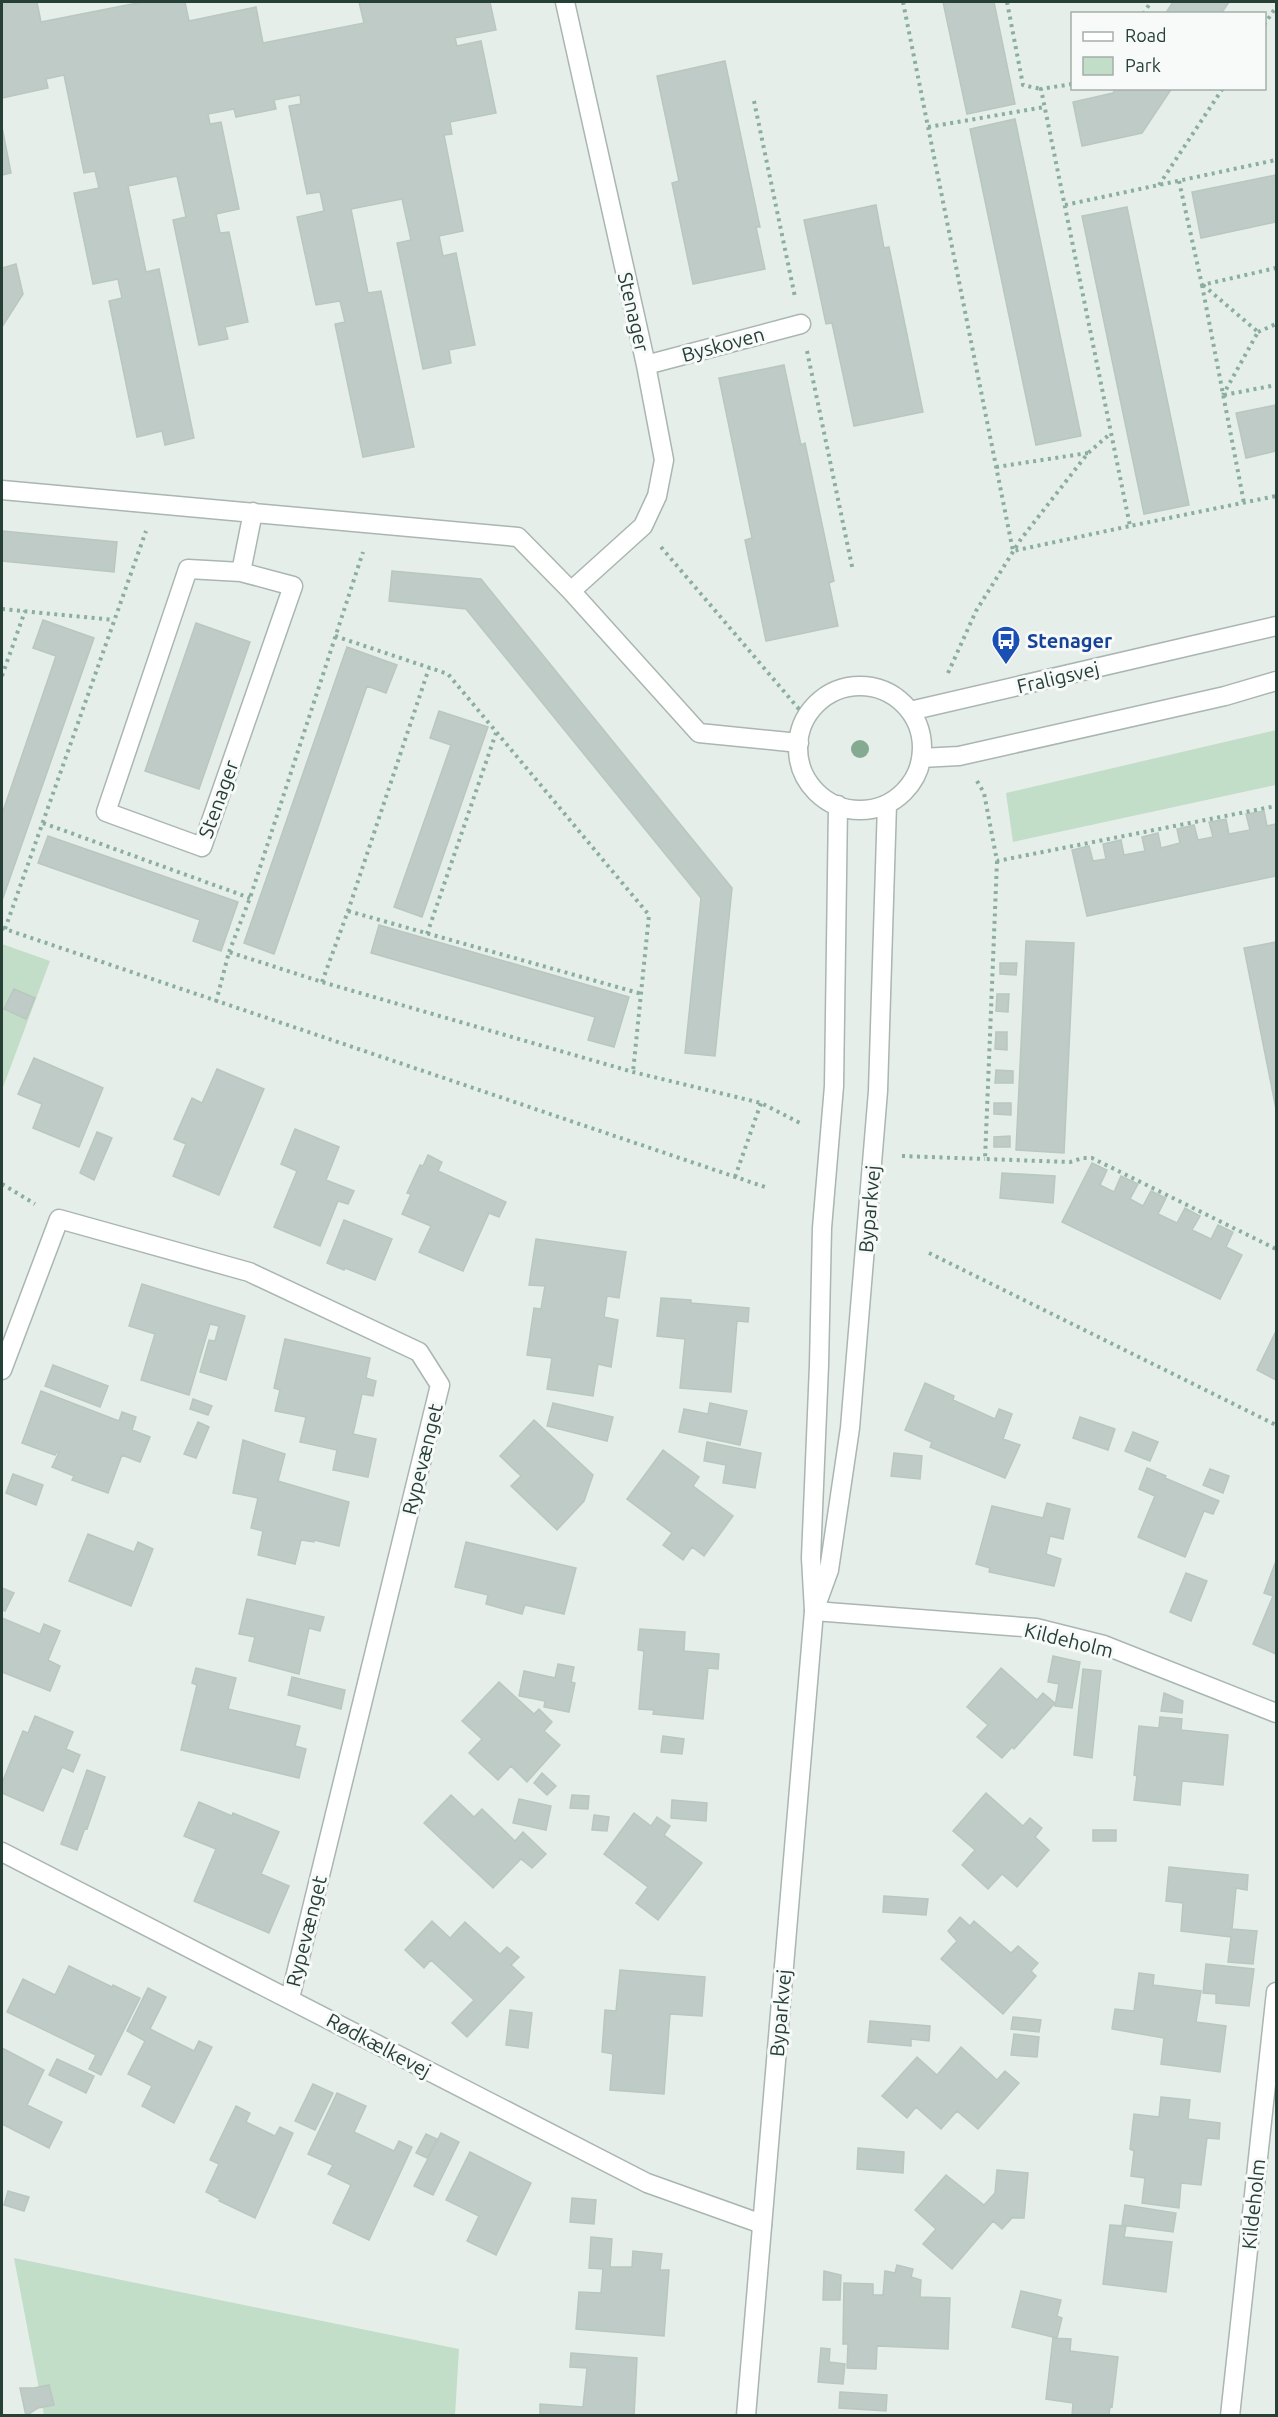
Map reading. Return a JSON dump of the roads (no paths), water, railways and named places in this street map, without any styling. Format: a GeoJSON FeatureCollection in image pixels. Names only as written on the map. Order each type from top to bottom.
{"type":"FeatureCollection","features":[{"type":"Feature","properties":{"kind":"street","name":"Stenager"},"geometry":{"type":"LineString","coordinates":[[565,2],[646,364],[664,460],[657,496],[643,526],[571,591]]}},
{"type":"Feature","properties":{"kind":"street","name":"Byskoven"},"geometry":{"type":"LineString","coordinates":[[646,364],[801,324]]}},
{"type":"Feature","properties":{"kind":"street"},"geometry":{"type":"LineString","coordinates":[[2,490],[518,537],[571,591],[699,733],[799,743]]}},
{"type":"Feature","properties":{"kind":"street"},"geometry":{"type":"LineString","coordinates":[[241,572],[253,512]]}},
{"type":"Feature","properties":{"kind":"street","name":"Stenager"},"geometry":{"type":"LineString","coordinates":[[188,569],[241,572],[293,586],[202,847],[106,812],[188,569]]}},
{"type":"Feature","properties":{"kind":"street","name":"Fraligsvej"},"geometry":{"type":"LineString","coordinates":[[910,711],[1276,626]]}},
{"type":"Feature","properties":{"kind":"street"},"geometry":{"type":"LineString","coordinates":[[921,758],[959,756],[1225,696],[1276,681]]}},
{"type":"Feature","properties":{"kind":"street"},"geometry":{"type":"LineString","coordinates":[[863,686],[883,691],[901,701],[910,711],[921,734],[921,758],[910,785],[900,796],[886,804],[862,809],[838,805],[826,799],[808,781],[801,763],[799,743],[807,717],[825,698],[850,687],[863,686]]}},
{"type":"Feature","properties":{"kind":"street","name":"Byparkvej"},"geometry":{"type":"LineString","coordinates":[[814,1611],[829,1570],[850,1428],[878,1091],[886,804]]}},
{"type":"Feature","properties":{"kind":"street","name":"Byparkvej"},"geometry":{"type":"LineString","coordinates":[[746,2415],[814,1611],[811,1558],[822,1228],[834,1086],[838,805]]}},
{"type":"Feature","properties":{"kind":"street","name":"Rypevænget"},"geometry":{"type":"LineString","coordinates":[[2,1370],[58,1219],[249,1272],[419,1352],[440,1384],[290,1998]]}},
{"type":"Feature","properties":{"kind":"street","name":"Kildeholm"},"geometry":{"type":"LineString","coordinates":[[814,1611],[1036,1628],[1104,1646],[1276,1713]]}},
{"type":"Feature","properties":{"kind":"street","name":"Rødkælkevej"},"geometry":{"type":"LineString","coordinates":[[2,1852],[648,2183],[762,2224]]}},
{"type":"Feature","properties":{"kind":"street","name":"Kildeholm"},"geometry":{"type":"LineString","coordinates":[[1230,2415],[1276,1992]]}},
{"type":"Feature","properties":{"kind":"place","name":"Stenager"},"geometry":{"type":"Point","coordinates":[1006,666]}}]}
